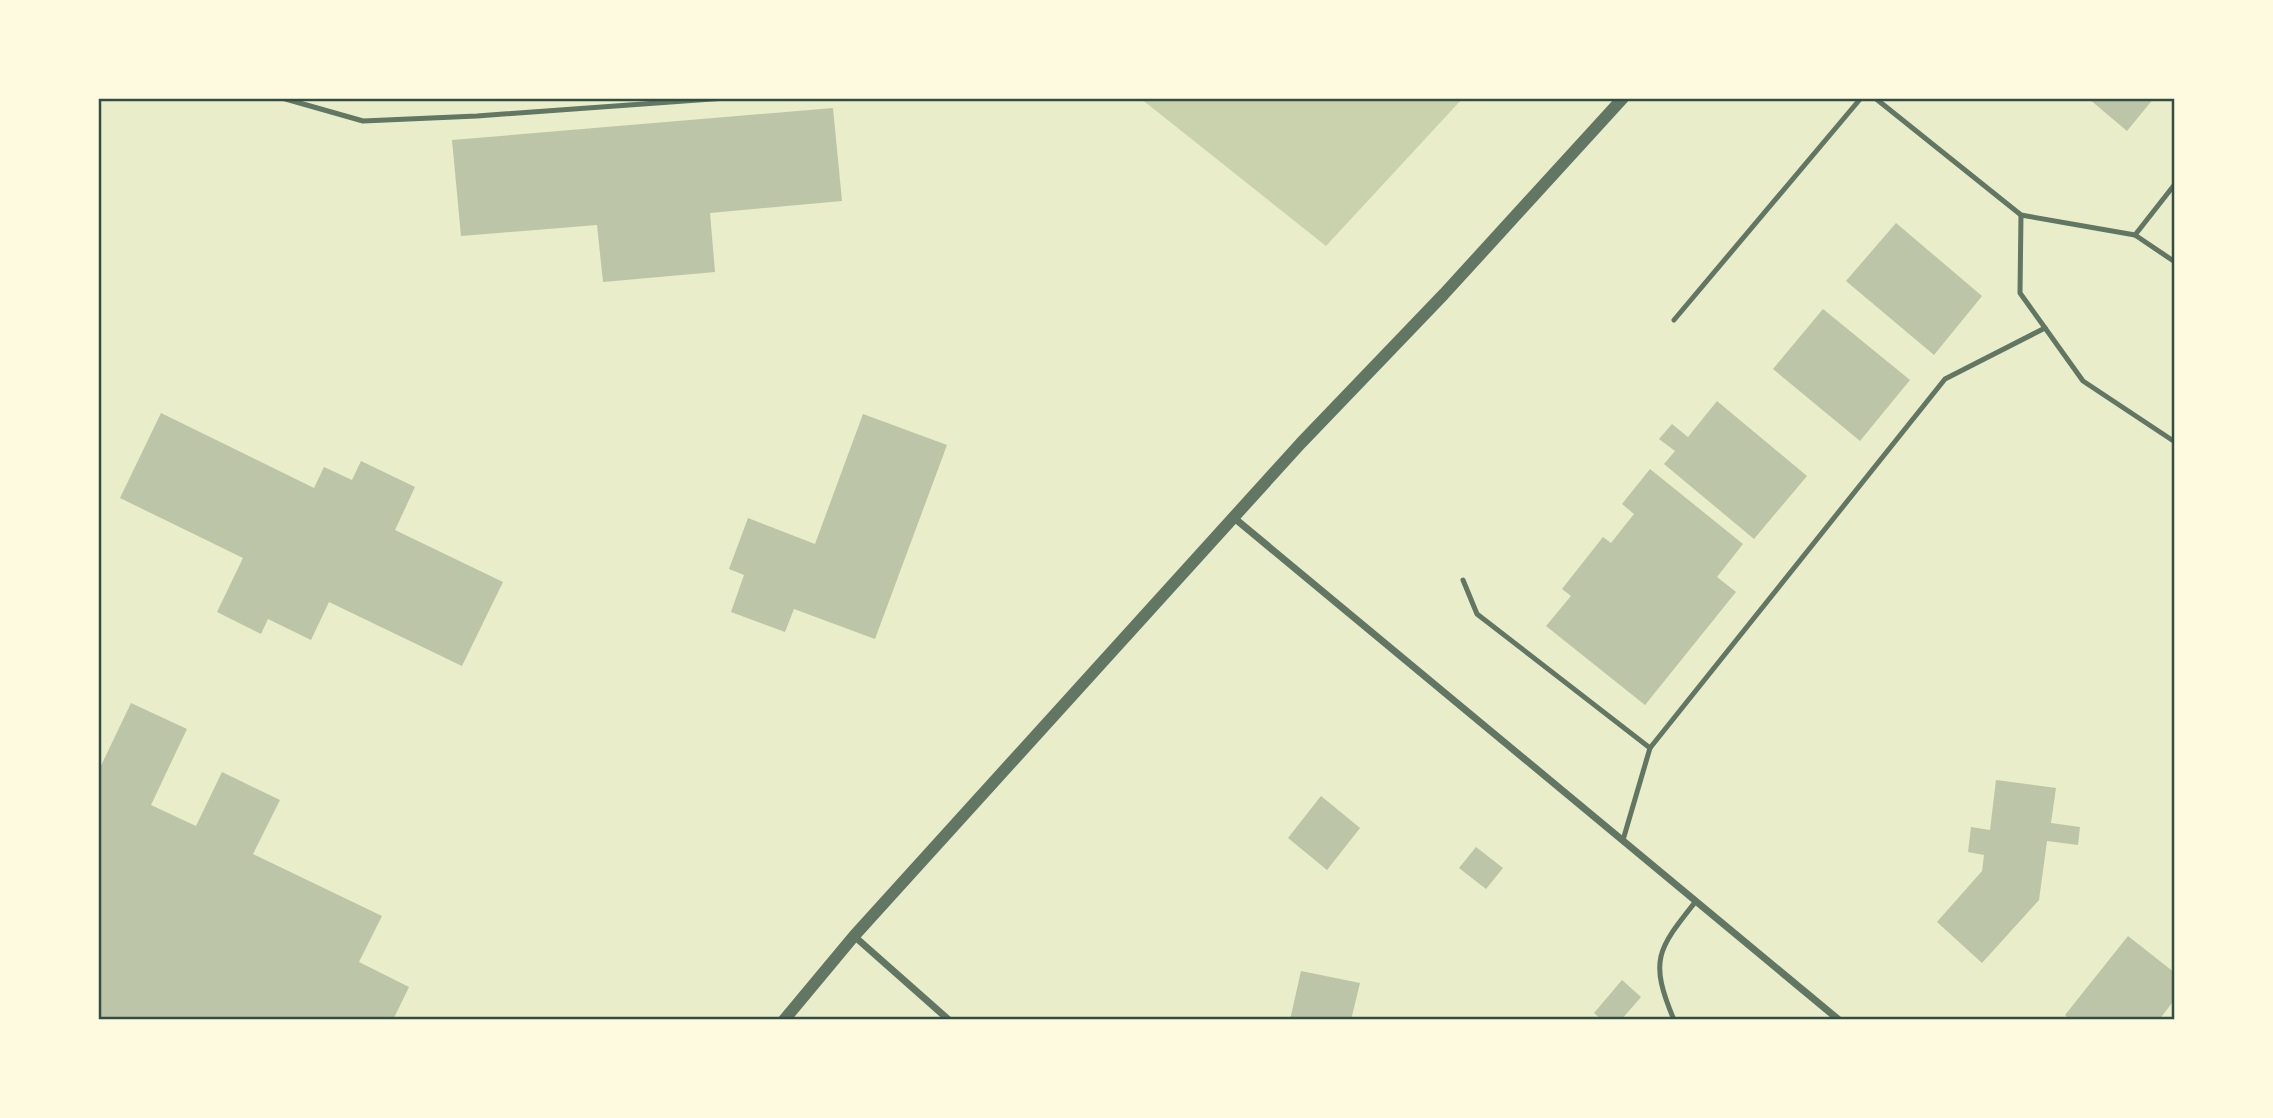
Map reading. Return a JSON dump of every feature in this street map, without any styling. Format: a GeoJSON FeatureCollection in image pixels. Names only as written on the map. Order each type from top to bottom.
{"type":"FeatureCollection","features":[{"type":"Feature","properties":{"kind":"street"},"geometry":{"type":"LineString","coordinates":[[784,1020],[854,936],[1233,517],[1623,98]]}},
{"type":"Feature","properties":{"kind":"street"},"geometry":{"type":"LineString","coordinates":[[1233,517],[1839,1020]]}},
{"type":"Feature","properties":{"kind":"street"},"geometry":{"type":"LineString","coordinates":[[854,936],[949,1020]]}},
{"type":"Feature","properties":{"kind":"lane"},"geometry":{"type":"LineString","coordinates":[[282,98],[363,121],[477,116],[726,98]]}},
{"type":"Feature","properties":{"kind":"lane"},"geometry":{"type":"LineString","coordinates":[[1674,320],[1861,98]]}},
{"type":"Feature","properties":{"kind":"lane"},"geometry":{"type":"LineString","coordinates":[[1875,98],[2021,215],[2136,235],[2175,262]]}},
{"type":"Feature","properties":{"kind":"lane"},"geometry":{"type":"LineString","coordinates":[[2136,235],[2175,184]]}},
{"type":"Feature","properties":{"kind":"lane"},"geometry":{"type":"LineString","coordinates":[[2021,215],[2020,293],[2083,381],[2175,442]]}},
{"type":"Feature","properties":{"kind":"lane"},"geometry":{"type":"LineString","coordinates":[[1623,840],[1650,748],[1945,379],[2045,328]]}},
{"type":"Feature","properties":{"kind":"lane"},"geometry":{"type":"LineString","coordinates":[[1463,580],[1477,614],[1650,748]]}},
{"type":"Feature","properties":{"kind":"lane"},"geometry":{"type":"LineString","coordinates":[[1674,1020],[1658,981],[1664,940],[1696,901]]}},
{"type":"Feature","properties":{"kind":"green space"},"geometry":{"type":"Polygon","coordinates":[[[1140,98],[1463,98],[1326,246],[1140,98]]]}},
{"type":"Feature","properties":{"kind":"building"},"geometry":{"type":"Polygon","coordinates":[[[2088,98],[2154,98],[2127,131],[2088,98]]]}},
{"type":"Feature","properties":{"kind":"building"},"geometry":{"type":"Polygon","coordinates":[[[833,108],[842,201],[710,213],[715,272],[603,282],[597,225],[461,236],[452,140],[833,108]]]}},
{"type":"Feature","properties":{"kind":"building"},"geometry":{"type":"Polygon","coordinates":[[[1896,223],[1982,296],[1934,355],[1846,281],[1896,223]]]}},
{"type":"Feature","properties":{"kind":"building"},"geometry":{"type":"Polygon","coordinates":[[[1823,309],[1910,380],[1860,441],[1773,369],[1823,309]]]}},
{"type":"Feature","properties":{"kind":"building"},"geometry":{"type":"Polygon","coordinates":[[[1717,401],[1807,476],[1754,539],[1664,464],[1675,451],[1659,439],[1672,424],[1688,437],[1717,401]]]}},
{"type":"Feature","properties":{"kind":"building"},"geometry":{"type":"Polygon","coordinates":[[[161,413],[314,488],[324,467],[352,480],[361,461],[415,487],[395,530],[503,582],[462,666],[329,602],[311,640],[268,619],[261,634],[217,612],[243,558],[120,498],[161,413]]]}},
{"type":"Feature","properties":{"kind":"building"},"geometry":{"type":"Polygon","coordinates":[[[863,414],[947,445],[875,639],[794,609],[785,632],[731,612],[744,575],[729,569],[748,518],[815,544],[863,414]]]}},
{"type":"Feature","properties":{"kind":"building"},"geometry":{"type":"Polygon","coordinates":[[[1650,469],[1743,544],[1717,577],[1736,592],[1645,705],[1546,626],[1571,596],[1562,589],[1603,537],[1611,543],[1634,514],[1622,504],[1650,469]]]}},
{"type":"Feature","properties":{"kind":"building"},"geometry":{"type":"Polygon","coordinates":[[[131,703],[187,729],[151,805],[196,826],[222,772],[280,800],[253,854],[382,916],[359,962],[409,987],[393,1020],[98,1020],[98,772],[131,703]]]}},
{"type":"Feature","properties":{"kind":"building"},"geometry":{"type":"Polygon","coordinates":[[[1996,780],[2056,788],[2051,823],[2080,827],[2078,845],[2047,841],[2039,900],[1982,963],[1937,922],[1982,871],[1984,855],[1968,852],[1971,827],[1990,830],[1996,780]]]}},
{"type":"Feature","properties":{"kind":"building"},"geometry":{"type":"Polygon","coordinates":[[[1321,796],[1360,828],[1327,870],[1288,838],[1321,796]]]}},
{"type":"Feature","properties":{"kind":"building"},"geometry":{"type":"Polygon","coordinates":[[[1476,847],[1503,868],[1486,889],[1459,868],[1476,847]]]}},
{"type":"Feature","properties":{"kind":"building"},"geometry":{"type":"Polygon","coordinates":[[[2128,936],[2175,973],[2175,999],[2159,1020],[2071,1020],[2065,1015],[2128,936]]]}},
{"type":"Feature","properties":{"kind":"building"},"geometry":{"type":"Polygon","coordinates":[[[1301,971],[1360,983],[1351,1020],[1290,1020],[1301,971]]]}},
{"type":"Feature","properties":{"kind":"building"},"geometry":{"type":"Polygon","coordinates":[[[1622,980],[1641,997],[1621,1020],[1602,1020],[1594,1013],[1622,980]]]}}]}
